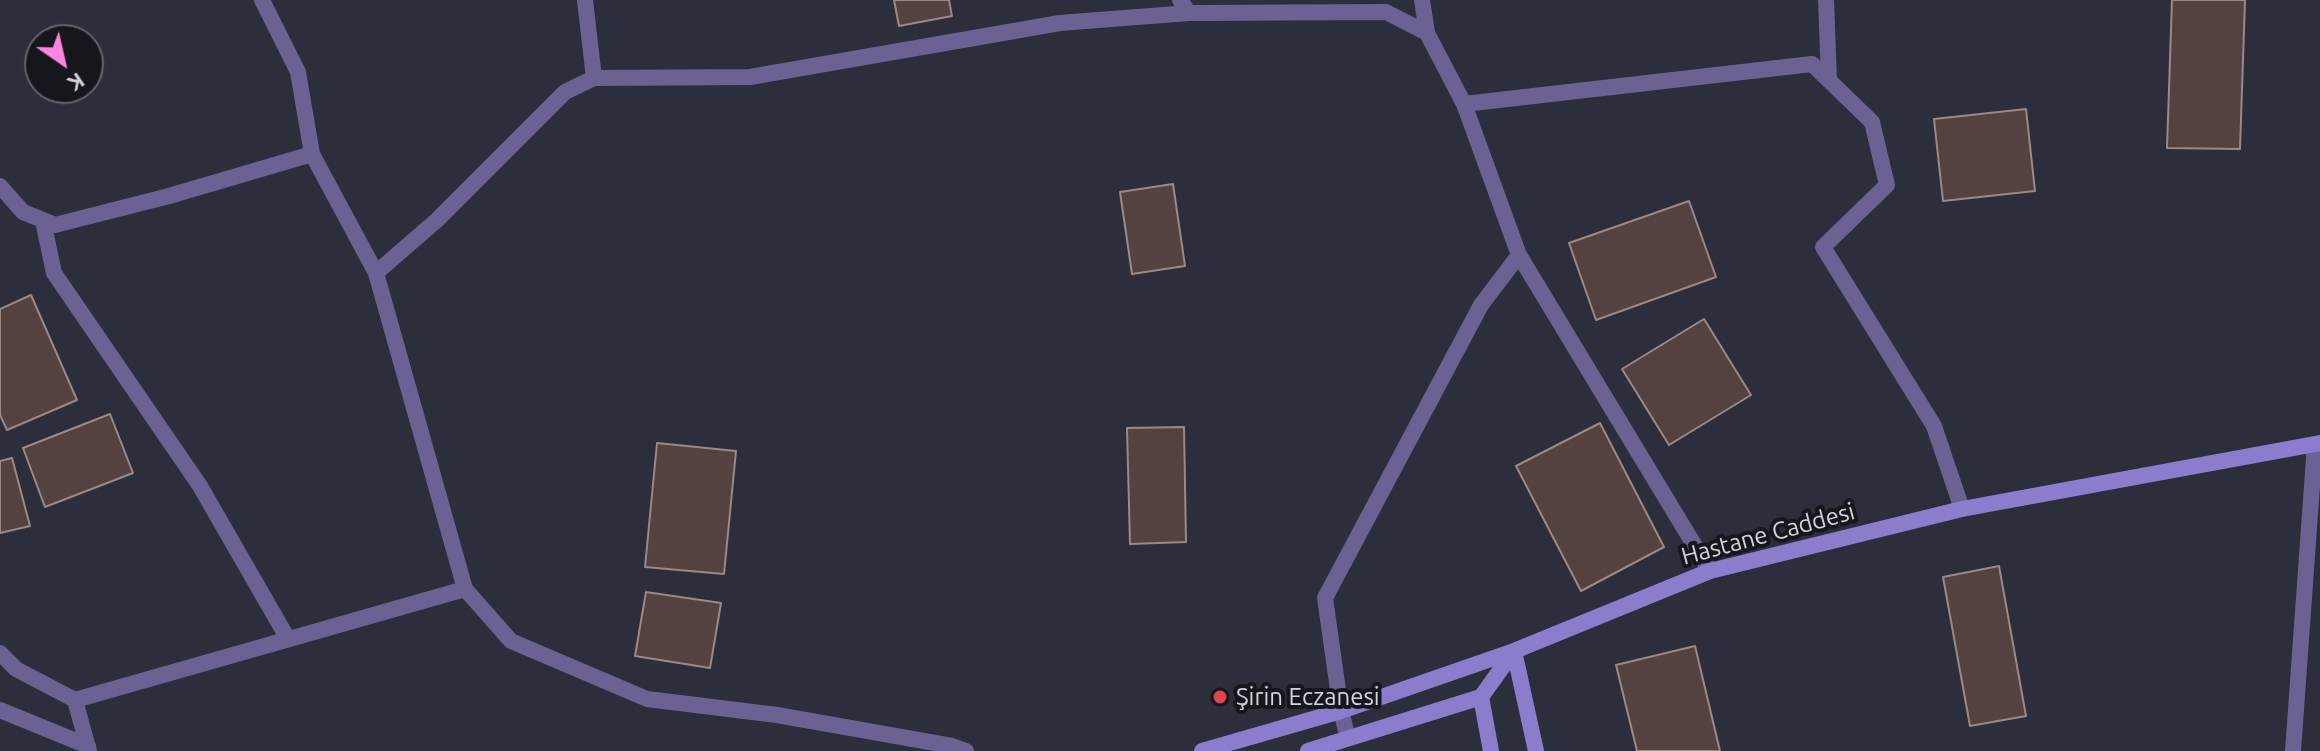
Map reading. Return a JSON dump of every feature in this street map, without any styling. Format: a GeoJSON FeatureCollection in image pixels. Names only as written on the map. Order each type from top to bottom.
{"type":"FeatureCollection","features":[{"type":"Feature","properties":{"kind":"main road","name":"Hastane Caddesi"},"geometry":{"type":"LineString","coordinates":[[1202,751],[1341,711],[1514,651],[1710,571],[1962,509],[2318,443]]}},
{"type":"Feature","properties":{"kind":"main road"},"geometry":{"type":"LineString","coordinates":[[1308,751],[1481,697],[1514,651]]}},
{"type":"Feature","properties":{"kind":"main road"},"geometry":{"type":"LineString","coordinates":[[1514,651],[1536,751]]}},
{"type":"Feature","properties":{"kind":"main road"},"geometry":{"type":"LineString","coordinates":[[1481,697],[1491,751]]}},
{"type":"Feature","properties":{"kind":"street"},"geometry":{"type":"LineString","coordinates":[[262,0],[298,72],[312,154],[376,273],[465,589],[511,641],[647,699],[777,715],[966,751]]}},
{"type":"Feature","properties":{"kind":"street"},"geometry":{"type":"LineString","coordinates":[[585,0],[594,78]]}},
{"type":"Feature","properties":{"kind":"street"},"geometry":{"type":"LineString","coordinates":[[1422,0],[1427,33],[1464,104],[1519,255],[1710,571]]}},
{"type":"Feature","properties":{"kind":"street"},"geometry":{"type":"LineString","coordinates":[[1826,0],[1829,80]]}},
{"type":"Feature","properties":{"kind":"street"},"geometry":{"type":"LineString","coordinates":[[376,273],[437,220],[565,92],[594,78],[750,77],[1060,23],[1184,7],[1386,12],[1427,33]]}},
{"type":"Feature","properties":{"kind":"street"},"geometry":{"type":"LineString","coordinates":[[1464,104],[1812,64],[1872,122],[1887,185],[1823,247],[1934,426],[1962,509]]}},
{"type":"Feature","properties":{"kind":"street"},"geometry":{"type":"LineString","coordinates":[[0,186],[23,212],[55,225],[169,196],[312,154]]}},
{"type":"Feature","properties":{"kind":"street"},"geometry":{"type":"LineString","coordinates":[[43,221],[54,273],[200,486],[288,639]]}},
{"type":"Feature","properties":{"kind":"street"},"geometry":{"type":"LineString","coordinates":[[1348,738],[1341,711],[1325,598],[1481,305],[1519,255]]}},
{"type":"Feature","properties":{"kind":"street"},"geometry":{"type":"LineString","coordinates":[[2293,751],[2318,443]]}},
{"type":"Feature","properties":{"kind":"street"},"geometry":{"type":"LineString","coordinates":[[0,653],[16,669],[75,700],[465,589]]}},
{"type":"Feature","properties":{"kind":"street"},"geometry":{"type":"LineString","coordinates":[[75,700],[88,749]]}},
{"type":"Feature","properties":{"kind":"street"},"geometry":{"type":"LineString","coordinates":[[0,710],[88,749]]}},
{"type":"Feature","properties":{"kind":"building"},"geometry":{"type":"Polygon","coordinates":[[[894,0],[949,0],[952,16],[899,26],[894,0]]]}},
{"type":"Feature","properties":{"kind":"building"},"geometry":{"type":"Polygon","coordinates":[[[2172,0],[2245,0],[2240,149],[2167,148],[2172,0]]]}},
{"type":"Feature","properties":{"kind":"building"},"geometry":{"type":"Polygon","coordinates":[[[2026,109],[2035,191],[1943,201],[1934,119],[2026,109]]]}},
{"type":"Feature","properties":{"kind":"building"},"geometry":{"type":"Polygon","coordinates":[[[1173,184],[1185,266],[1132,274],[1120,192],[1173,184]]]}},
{"type":"Feature","properties":{"kind":"building"},"geometry":{"type":"Polygon","coordinates":[[[1689,201],[1716,277],[1596,320],[1569,243],[1689,201]]]}},
{"type":"Feature","properties":{"kind":"building"},"geometry":{"type":"Polygon","coordinates":[[[31,295],[77,400],[7,430],[0,415],[0,309],[31,295]]]}},
{"type":"Feature","properties":{"kind":"building"},"geometry":{"type":"Polygon","coordinates":[[[1704,319],[1751,395],[1669,445],[1622,369],[1704,319]]]}},
{"type":"Feature","properties":{"kind":"building"},"geometry":{"type":"Polygon","coordinates":[[[110,414],[133,473],[45,507],[23,448],[110,414]]]}},
{"type":"Feature","properties":{"kind":"building"},"geometry":{"type":"Polygon","coordinates":[[[1600,423],[1664,547],[1581,591],[1516,466],[1600,423]]]}},
{"type":"Feature","properties":{"kind":"building"},"geometry":{"type":"Polygon","coordinates":[[[1184,427],[1186,542],[1130,544],[1127,428],[1184,427]]]}},
{"type":"Feature","properties":{"kind":"building"},"geometry":{"type":"Polygon","coordinates":[[[657,443],[736,451],[724,574],[645,567],[657,443]]]}},
{"type":"Feature","properties":{"kind":"building"},"geometry":{"type":"Polygon","coordinates":[[[12,458],[30,526],[0,533],[0,461],[12,458]]]}},
{"type":"Feature","properties":{"kind":"building"},"geometry":{"type":"Polygon","coordinates":[[[1999,566],[2026,716],[1970,726],[1943,577],[1999,566]]]}},
{"type":"Feature","properties":{"kind":"building"},"geometry":{"type":"Polygon","coordinates":[[[646,592],[721,603],[710,668],[635,656],[646,592]]]}},
{"type":"Feature","properties":{"kind":"building"},"geometry":{"type":"Polygon","coordinates":[[[1695,646],[1720,751],[1637,751],[1616,665],[1695,646]]]}},
{"type":"Feature","properties":{"kind":"place","name":"Şirin Eczanesi"},"geometry":{"type":"Point","coordinates":[1220,697]}}]}
